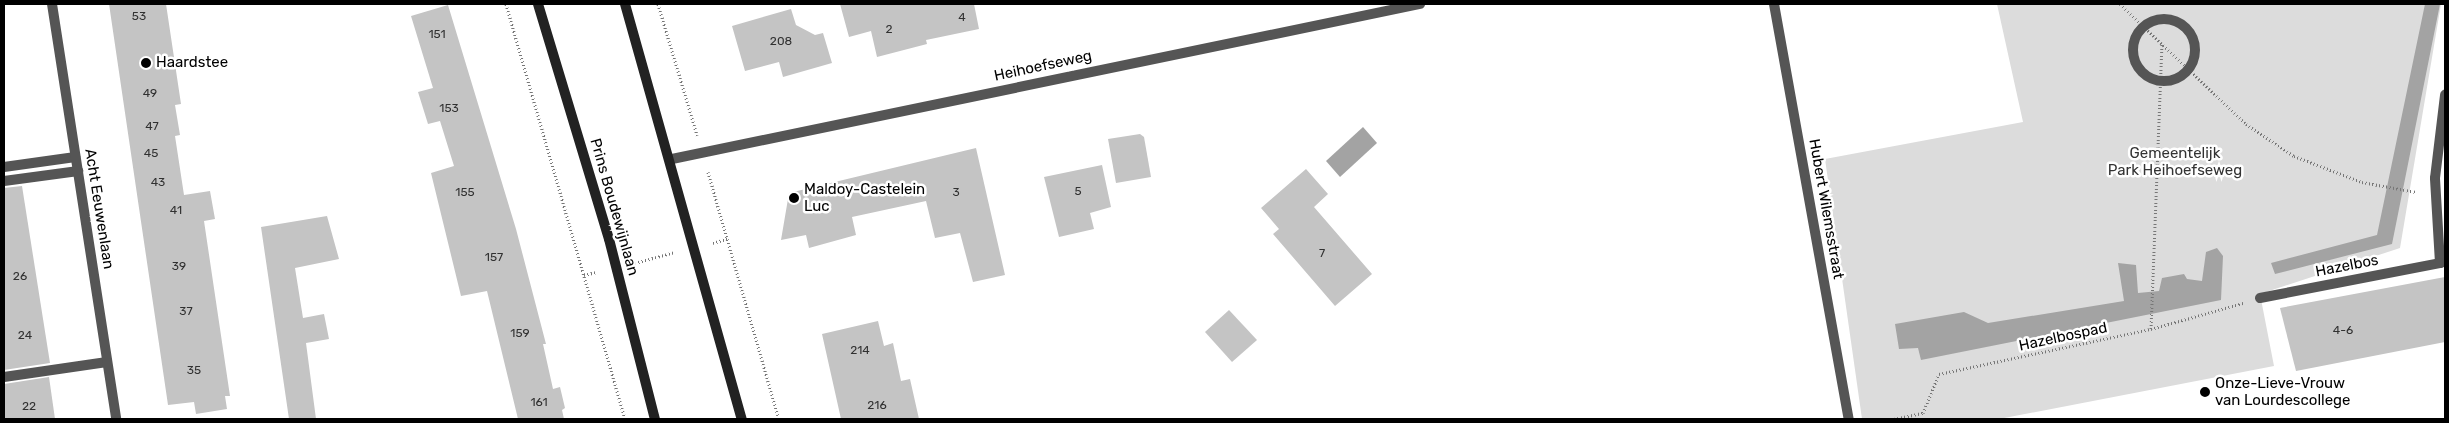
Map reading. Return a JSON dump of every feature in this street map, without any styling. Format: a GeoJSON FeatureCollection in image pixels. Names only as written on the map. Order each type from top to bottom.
{"type":"FeatureCollection","features":[{"type":"Feature","properties":{"kind":"main road","name":"Prins Boudewijnlaan"},"geometry":{"type":"LineString","coordinates":[[538,4],[616,267],[655,419]]}},
{"type":"Feature","properties":{"kind":"main road"},"geometry":{"type":"LineString","coordinates":[[625,4],[672,159],[742,419]]}},
{"type":"Feature","properties":{"kind":"street","name":"Acht Eeuwenlaan"},"geometry":{"type":"LineString","coordinates":[[52,4],[116,419]]}},
{"type":"Feature","properties":{"kind":"street","name":"Heihoefseweg"},"geometry":{"type":"LineString","coordinates":[[672,159],[1420,4]]}},
{"type":"Feature","properties":{"kind":"street","name":"Hubert Wilemsstraat"},"geometry":{"type":"LineString","coordinates":[[1774,4],[1849,419]]}},
{"type":"Feature","properties":{"kind":"street"},"geometry":{"type":"LineString","coordinates":[[2160,19],[2184,26],[2195,49],[2191,68],[2172,80],[2158,80],[2143,73],[2133,55],[2133,46],[2142,25],[2160,19]]}},
{"type":"Feature","properties":{"kind":"street","name":"Hazelbos"},"geometry":{"type":"LineString","coordinates":[[2260,298],[2442,263],[2435,178],[2445,95]]}},
{"type":"Feature","properties":{"kind":"street"},"geometry":{"type":"LineString","coordinates":[[4,167],[76,157]]}},
{"type":"Feature","properties":{"kind":"street"},"geometry":{"type":"LineString","coordinates":[[4,181],[78,171]]}},
{"type":"Feature","properties":{"kind":"street"},"geometry":{"type":"LineString","coordinates":[[4,377],[107,362]]}},
{"type":"Feature","properties":{"kind":"path"},"geometry":{"type":"LineString","coordinates":[[506,4],[625,419]]}},
{"type":"Feature","properties":{"kind":"path"},"geometry":{"type":"LineString","coordinates":[[658,4],[729,238],[780,419]]}},
{"type":"Feature","properties":{"kind":"path"},"geometry":{"type":"LineString","coordinates":[[2120,4],[2191,68],[2246,124],[2278,146],[2294,156],[2362,182],[2418,193]]}},
{"type":"Feature","properties":{"kind":"path"},"geometry":{"type":"LineString","coordinates":[[2152,329],[2158,80],[2162,43]]}},
{"type":"Feature","properties":{"kind":"path"},"geometry":{"type":"LineString","coordinates":[[584,275],[729,238]]}},
{"type":"Feature","properties":{"kind":"path","name":"Hazelbospad"},"geometry":{"type":"LineString","coordinates":[[1894,419],[1923,413],[1938,374],[2152,329],[2260,298]]}},
{"type":"Feature","properties":{"kind":"green space","name":"Gemeentelijk Park Heihoefseweg"},"geometry":{"type":"Polygon","coordinates":[[[1997,4],[2441,4],[2400,248],[2260,294],[2274,366],[1999,419],[1862,419],[1825,159],[2023,122],[1997,4]]]}},
{"type":"Feature","properties":{"kind":"shaded area"},"geometry":{"type":"Polygon","coordinates":[[[2425,4],[2440,4],[2392,244],[2275,274],[2271,263],[2377,235],[2425,4]]]}},
{"type":"Feature","properties":{"kind":"shaded area"},"geometry":{"type":"Polygon","coordinates":[[[1363,127],[1377,143],[1340,177],[1326,161],[1363,127]]]}},
{"type":"Feature","properties":{"kind":"shaded area"},"geometry":{"type":"Polygon","coordinates":[[[2217,248],[2223,256],[2221,300],[1921,360],[1918,348],[1899,349],[1895,324],[1964,312],[1988,323],[2124,301],[2118,263],[2136,265],[2138,293],[2159,291],[2162,278],[2184,274],[2187,279],[2202,281],[2206,252],[2217,248]]]}},
{"type":"Feature","properties":{"kind":"building"},"geometry":{"type":"Polygon","coordinates":[[[109,4],[166,4],[181,104],[175,105],[180,135],[175,136],[184,195],[210,191],[215,219],[204,221],[230,396],[225,396],[227,409],[196,414],[194,402],[168,405],[109,4]]]}},
{"type":"Feature","properties":{"kind":"building"},"geometry":{"type":"Polygon","coordinates":[[[840,4],[974,4],[979,29],[926,40],[927,44],[877,57],[871,31],[849,37],[840,4]]]}},
{"type":"Feature","properties":{"kind":"building"},"geometry":{"type":"Polygon","coordinates":[[[448,5],[516,229],[546,344],[543,344],[553,389],[560,387],[565,408],[562,410],[564,419],[518,419],[487,291],[461,296],[431,173],[454,166],[440,121],[428,124],[418,92],[433,88],[411,16],[448,5]]]}},
{"type":"Feature","properties":{"kind":"building"},"geometry":{"type":"Polygon","coordinates":[[[791,9],[796,25],[815,35],[823,33],[832,63],[783,77],[779,62],[745,71],[732,26],[791,9]]]}},
{"type":"Feature","properties":{"kind":"building"},"geometry":{"type":"Polygon","coordinates":[[[1140,134],[1144,137],[1151,177],[1116,183],[1108,139],[1140,134]]]}},
{"type":"Feature","properties":{"kind":"building"},"geometry":{"type":"Polygon","coordinates":[[[976,148],[1005,275],[973,282],[960,233],[935,238],[926,201],[852,217],[856,235],[809,248],[806,235],[781,240],[789,193],[976,148]]]}},
{"type":"Feature","properties":{"kind":"building"},"geometry":{"type":"Polygon","coordinates":[[[1102,165],[1111,207],[1090,213],[1094,229],[1059,237],[1044,177],[1102,165]]]}},
{"type":"Feature","properties":{"kind":"building"},"geometry":{"type":"Polygon","coordinates":[[[1306,169],[1328,194],[1314,207],[1372,274],[1335,306],[1273,234],[1279,229],[1261,208],[1306,169]]]}},
{"type":"Feature","properties":{"kind":"building"},"geometry":{"type":"Polygon","coordinates":[[[22,186],[50,363],[4,370],[4,188],[22,186]]]}},
{"type":"Feature","properties":{"kind":"building"},"geometry":{"type":"Polygon","coordinates":[[[327,216],[339,259],[295,268],[303,318],[324,314],[329,339],[306,343],[316,419],[289,419],[261,227],[327,216]]]}},
{"type":"Feature","properties":{"kind":"building"},"geometry":{"type":"Polygon","coordinates":[[[2445,277],[2445,342],[2296,371],[2280,308],[2445,277]]]}},
{"type":"Feature","properties":{"kind":"building"},"geometry":{"type":"Polygon","coordinates":[[[1229,310],[1257,340],[1232,362],[1205,332],[1229,310]]]}},
{"type":"Feature","properties":{"kind":"building"},"geometry":{"type":"Polygon","coordinates":[[[878,321],[884,346],[893,343],[901,381],[910,379],[919,419],[841,419],[822,334],[878,321]]]}},
{"type":"Feature","properties":{"kind":"building"},"geometry":{"type":"Polygon","coordinates":[[[49,377],[55,419],[4,419],[4,384],[49,377]]]}},
{"type":"Feature","properties":{"kind":"place","name":"Haardstee"},"geometry":{"type":"Point","coordinates":[146,63]}},
{"type":"Feature","properties":{"kind":"place","name":"Maldoy-Castelein Luc"},"geometry":{"type":"Point","coordinates":[794,198]}},
{"type":"Feature","properties":{"kind":"place","name":"Onze-Lieve-Vrouw van Lourdescollege"},"geometry":{"type":"Point","coordinates":[2205,392]}}]}
